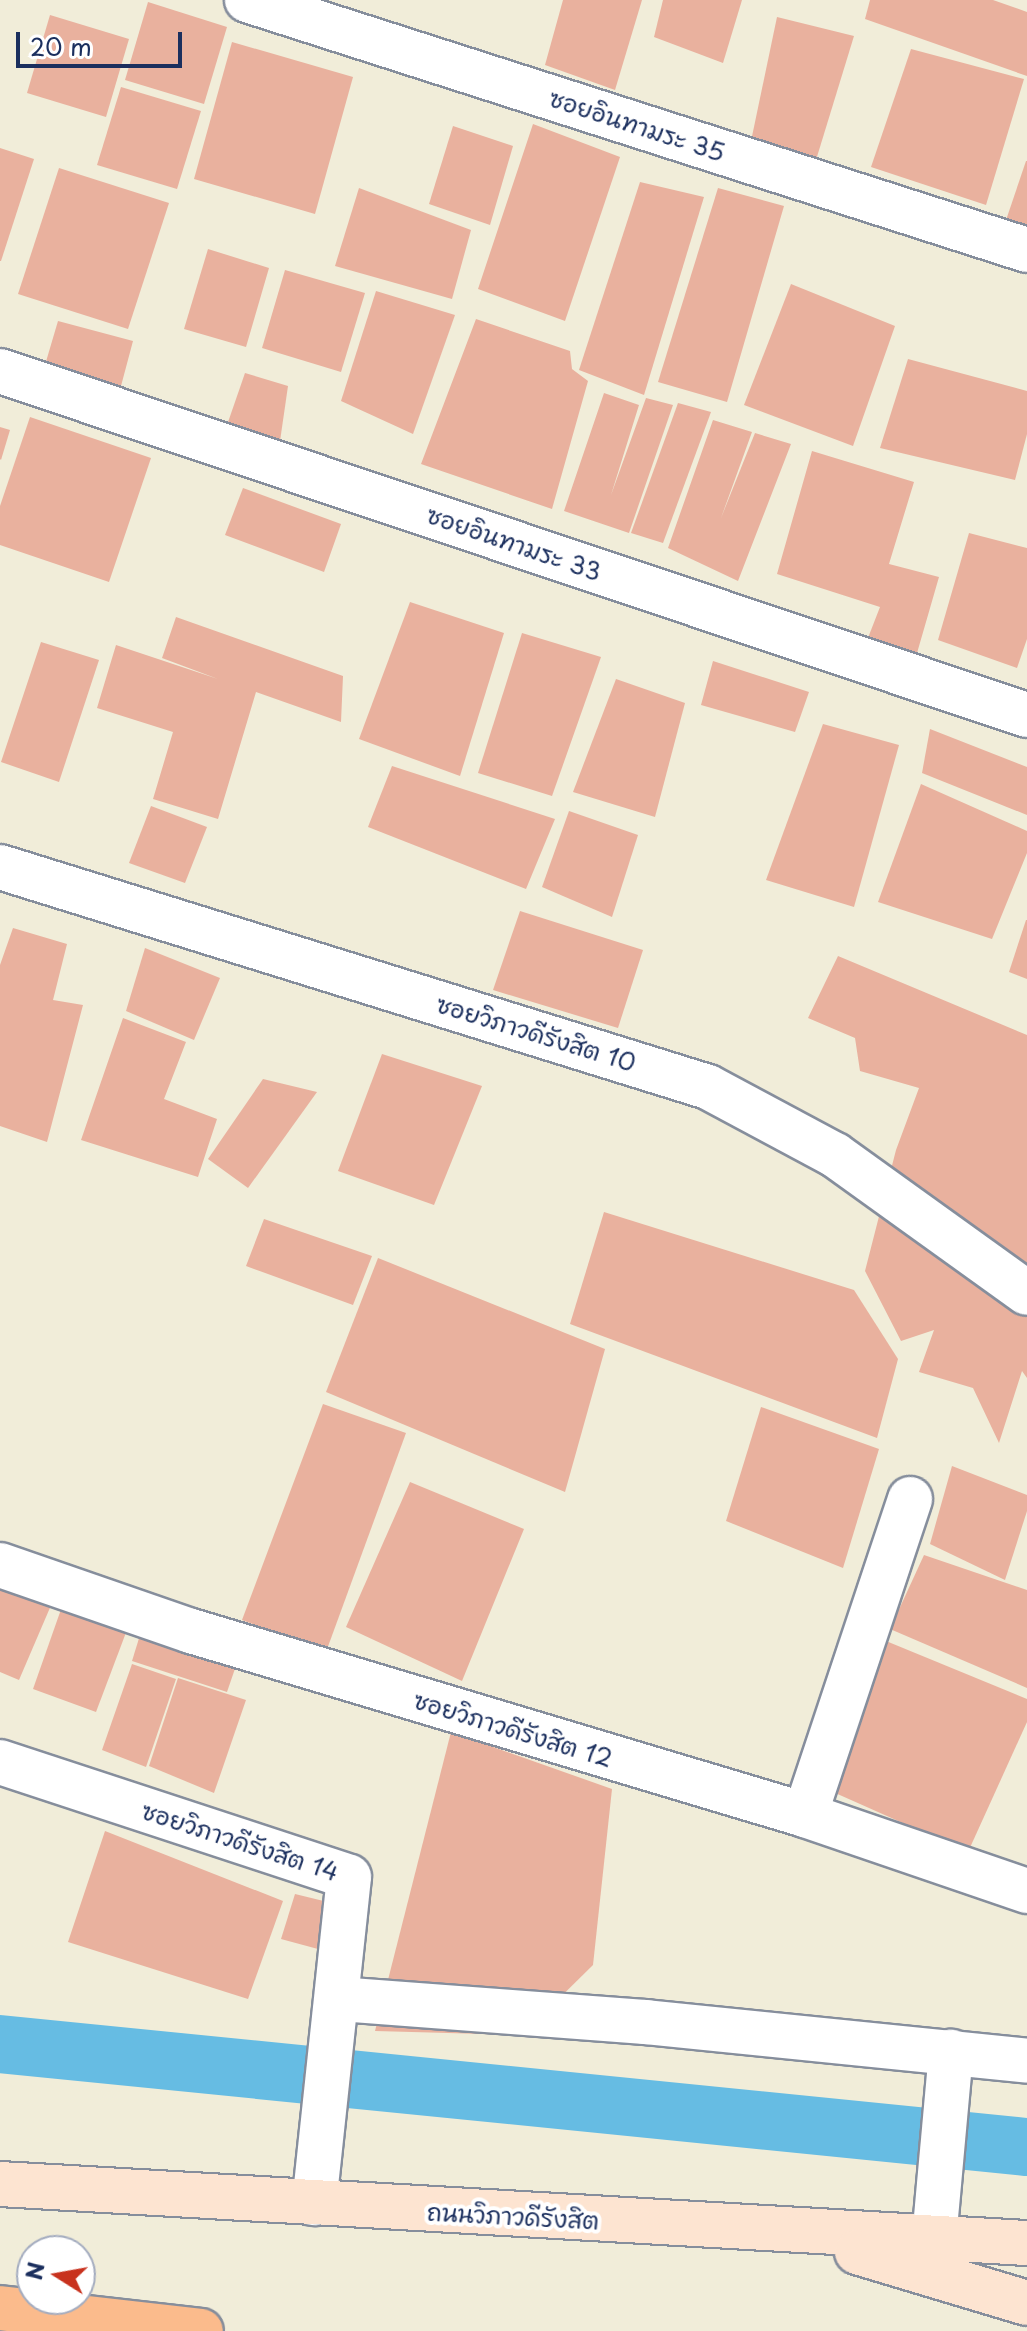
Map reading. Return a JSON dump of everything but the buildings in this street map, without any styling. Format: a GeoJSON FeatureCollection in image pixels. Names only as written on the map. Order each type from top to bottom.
{"type":"FeatureCollection","features":[{"type":"Feature","properties":{"kind":"highway"},"geometry":{"type":"LineString","coordinates":[[0,2308],[201,2331]]}},
{"type":"Feature","properties":{"kind":"main road","name":"ถนนวิภาวดีรังสิต"},"geometry":{"type":"LineString","coordinates":[[0,2184],[794,2233],[1027,2243]]}},
{"type":"Feature","properties":{"kind":"main road"},"geometry":{"type":"LineString","coordinates":[[794,2233],[1027,2303]]}},
{"type":"Feature","properties":{"kind":"street","name":"ซอยอินทามระ 35"},"geometry":{"type":"LineString","coordinates":[[247,0],[1027,250]]}},
{"type":"Feature","properties":{"kind":"street","name":"ซอยอินทามระ 33"},"geometry":{"type":"LineString","coordinates":[[0,371],[1027,715]]}},
{"type":"Feature","properties":{"kind":"street","name":"ซอยวิภาวดีรังสิต 10"},"geometry":{"type":"LineString","coordinates":[[0,867],[708,1087],[835,1155],[1027,1293]]}},
{"type":"Feature","properties":{"kind":"street"},"geometry":{"type":"LineString","coordinates":[[805,1815],[910,1499]]}},
{"type":"Feature","properties":{"kind":"street","name":"ซอยวิภาวดีรังสิต 12"},"geometry":{"type":"LineString","coordinates":[[0,1565],[206,1635],[805,1815],[1027,1891]]}},
{"type":"Feature","properties":{"kind":"street","name":"ซอยวิภาวดีรังสิต 14"},"geometry":{"type":"LineString","coordinates":[[0,1762],[349,1877],[338,2015],[314,2203]]}},
{"type":"Feature","properties":{"kind":"street"},"geometry":{"type":"LineString","coordinates":[[338,2015],[951,2052],[1027,2061]]}},
{"type":"Feature","properties":{"kind":"street"},"geometry":{"type":"LineString","coordinates":[[934,2239],[951,2052]]}},
{"type":"Feature","properties":{"kind":"waterway"},"geometry":{"type":"LineString","coordinates":[[0,2044],[1027,2147]]}}]}
